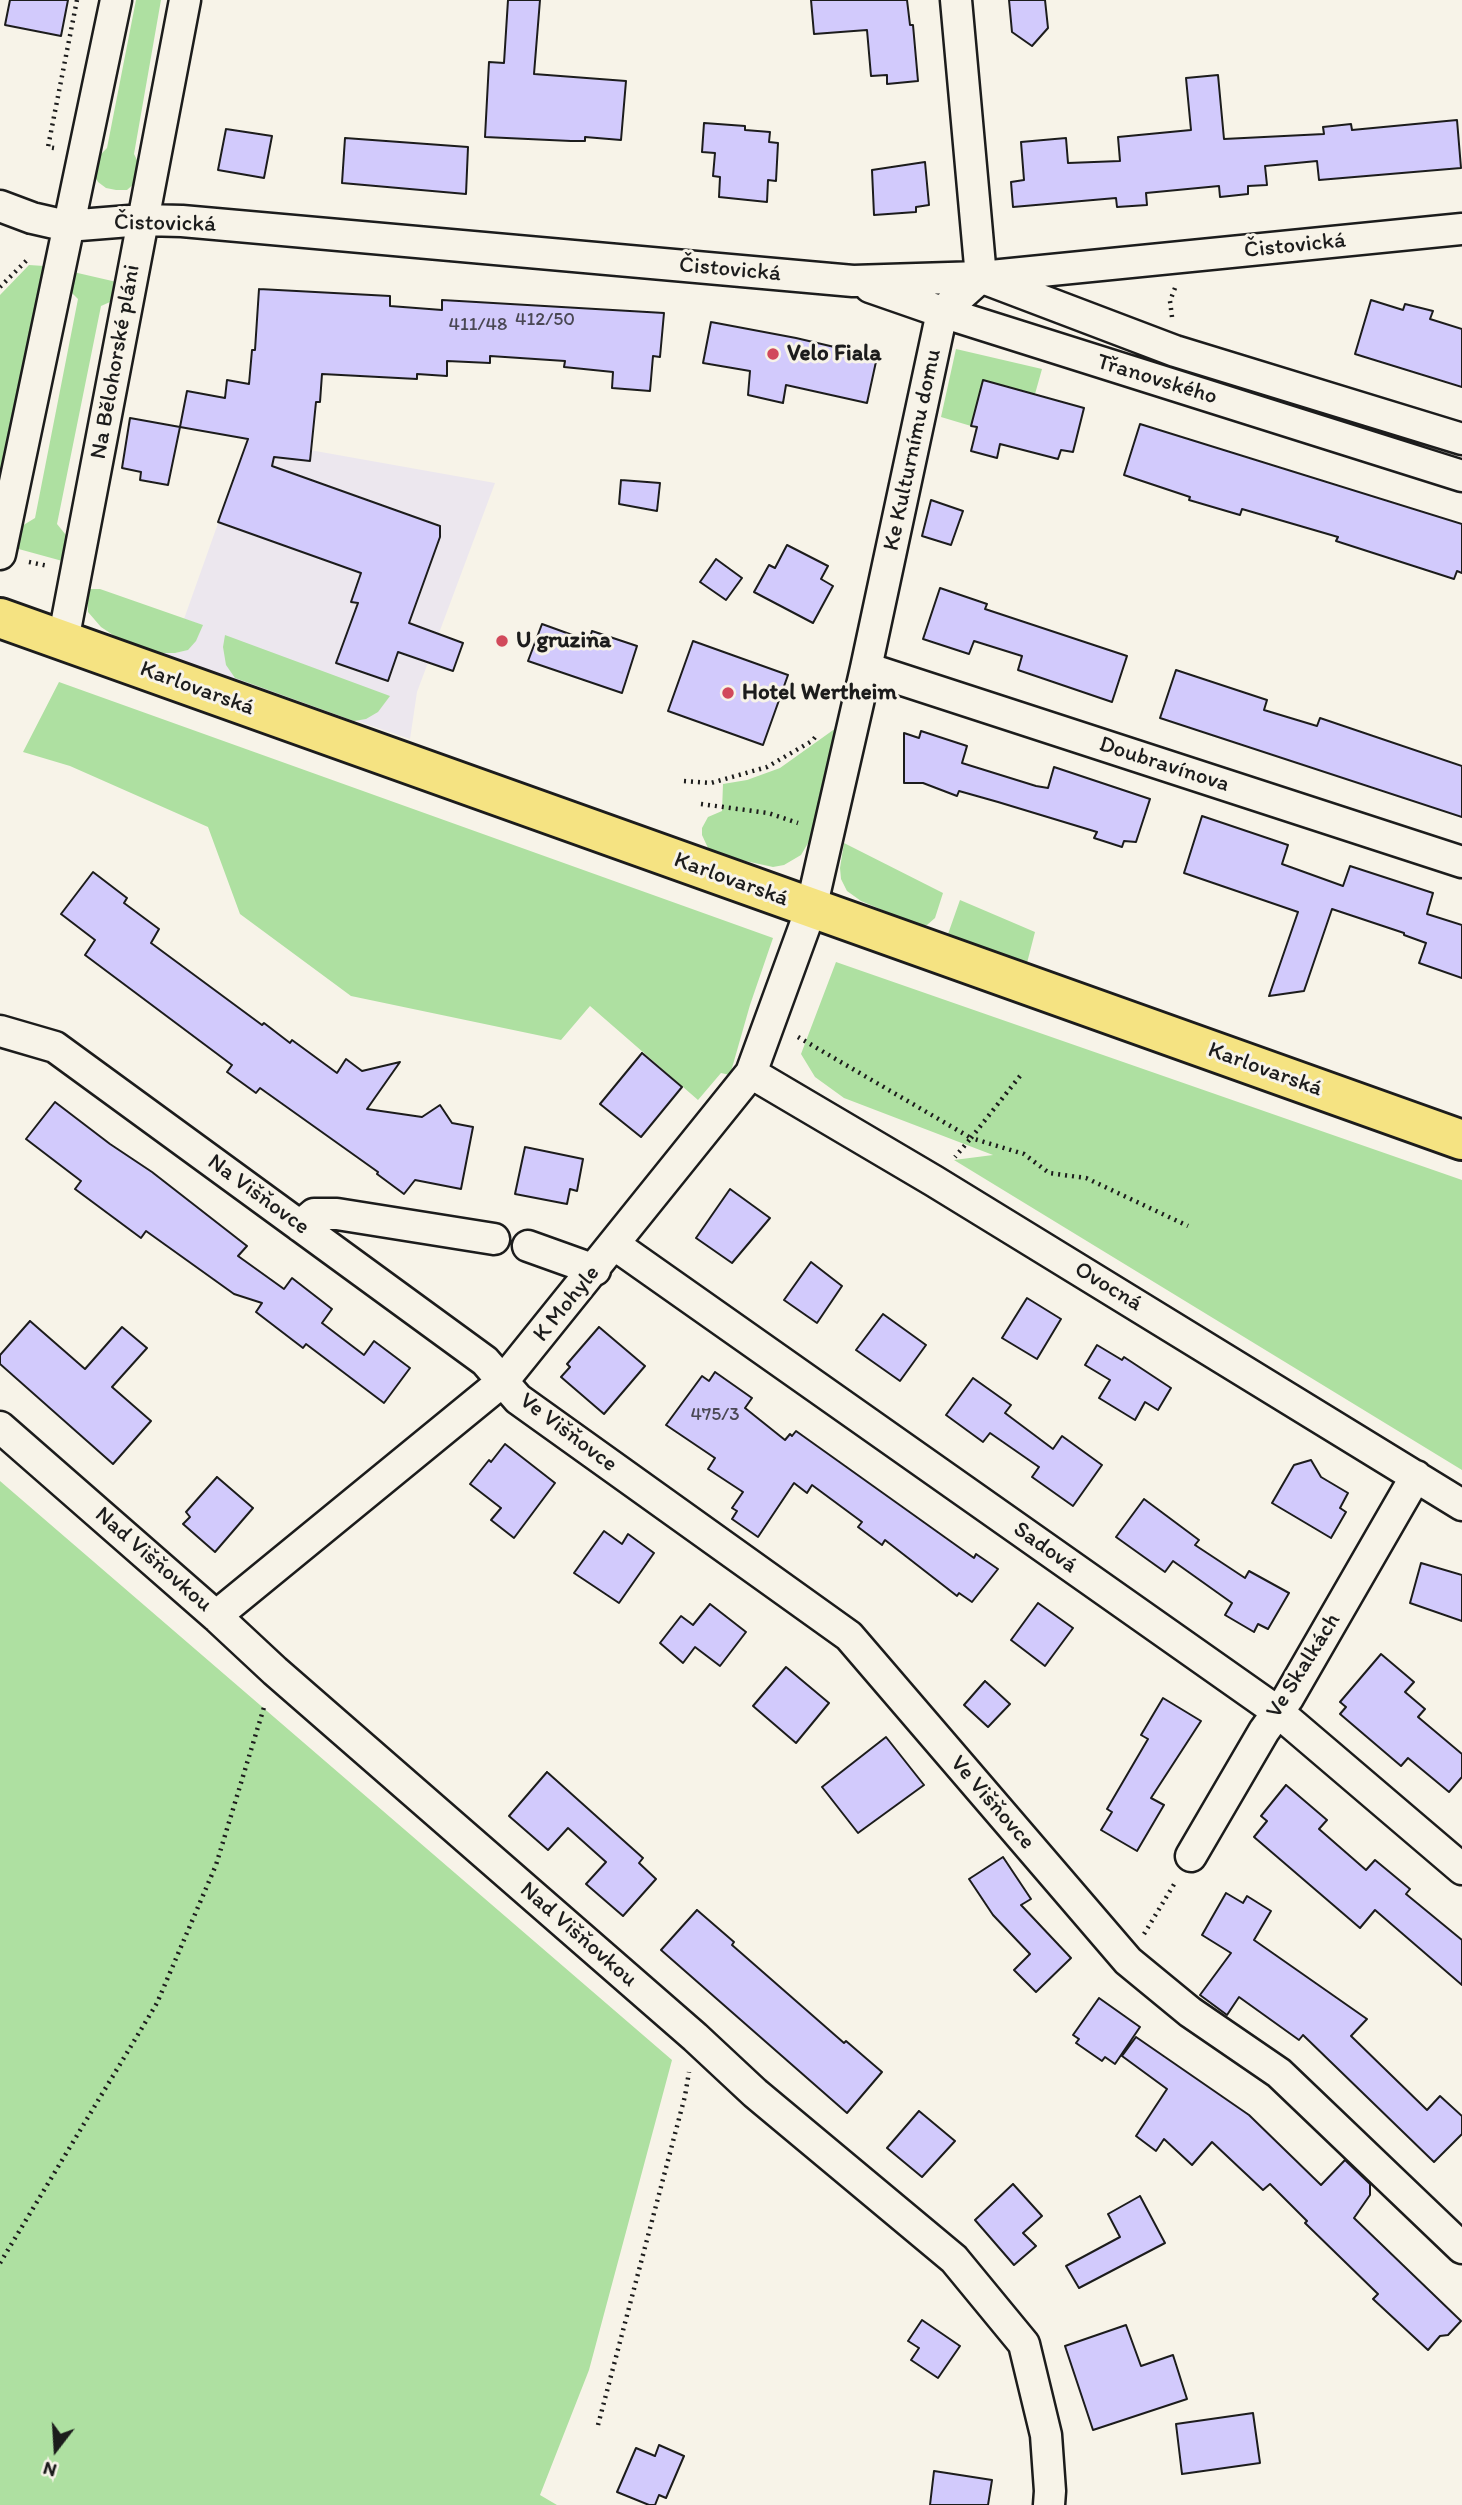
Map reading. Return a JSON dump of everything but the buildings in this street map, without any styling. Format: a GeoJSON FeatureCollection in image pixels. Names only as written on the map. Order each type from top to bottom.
{"type":"FeatureCollection","features":[{"type":"Feature","properties":{"kind":"main road","name":"Karlovarská"},"geometry":{"type":"LineString","coordinates":[[0,618],[1462,1140]]}},
{"type":"Feature","properties":{"kind":"street"},"geometry":{"type":"LineString","coordinates":[[11,557],[67,226],[116,0]]}},
{"type":"Feature","properties":{"kind":"street","name":"Na Bělohorské pláni"},"geometry":{"type":"LineString","coordinates":[[63,641],[185,0]]}},
{"type":"Feature","properties":{"kind":"street"},"geometry":{"type":"LineString","coordinates":[[942,312],[981,277],[956,0]]}},
{"type":"Feature","properties":{"kind":"street","name":"Čistovická"},"geometry":{"type":"LineString","coordinates":[[0,206],[32,218],[67,226],[142,220],[182,221],[853,281],[981,277],[1462,229]]}},
{"type":"Feature","properties":{"kind":"street","name":"Třanovského"},"geometry":{"type":"LineString","coordinates":[[981,277],[1175,351],[1462,439]]}},
{"type":"Feature","properties":{"kind":"street","name":"Třanovského"},"geometry":{"type":"LineString","coordinates":[[853,281],[942,312],[1462,475]]}},
{"type":"Feature","properties":{"kind":"street","name":"Ke Kulturnímu domu"},"geometry":{"type":"LineString","coordinates":[[811,909],[942,312]]}},
{"type":"Feature","properties":{"kind":"street","name":"Doubravínova"},"geometry":{"type":"LineString","coordinates":[[866,668],[1462,862]]}},
{"type":"Feature","properties":{"kind":"street","name":"K Mohyle"},"geometry":{"type":"LineString","coordinates":[[216,1616],[503,1381],[751,1073],[811,909]]}},
{"type":"Feature","properties":{"kind":"street","name":"Na Višňovce"},"geometry":{"type":"LineString","coordinates":[[0,1031],[55,1047],[485,1361],[503,1381]]}},
{"type":"Feature","properties":{"kind":"street","name":"Ovocná"},"geometry":{"type":"LineString","coordinates":[[751,1073],[934,1181],[1462,1505]]}},
{"type":"Feature","properties":{"kind":"street"},"geometry":{"type":"LineString","coordinates":[[300,1226],[314,1214],[337,1214],[494,1239]]}},
{"type":"Feature","properties":{"kind":"street","name":"Sadová"},"geometry":{"type":"LineString","coordinates":[[615,1245],[1278,1713],[1462,1869]]}},
{"type":"Feature","properties":{"kind":"street"},"geometry":{"type":"LineString","coordinates":[[528,1246],[595,1270]]}},
{"type":"Feature","properties":{"kind":"street","name":"Ve Višňovce"},"geometry":{"type":"LineString","coordinates":[[503,1381],[518,1399],[849,1636],[1128,1961],[1190,2011],[1279,2073],[1462,2248]]}},
{"type":"Feature","properties":{"kind":"street","name":"Nad Višňovkou"},"geometry":{"type":"LineString","coordinates":[[0,1427],[695,2037],[755,2093],[954,2259],[1024,2344],[1046,2435],[1051,2491],[1049,2505]]}},
{"type":"Feature","properties":{"kind":"street","name":"Ve Skalkách"},"geometry":{"type":"LineString","coordinates":[[1191,1856],[1416,1476]]}},
{"type":"Feature","properties":{"kind":"path"},"geometry":{"type":"LineString","coordinates":[[48,147],[77,0]]}},
{"type":"Feature","properties":{"kind":"path"},"geometry":{"type":"LineString","coordinates":[[0,287],[28,259]]}},
{"type":"Feature","properties":{"kind":"path"},"geometry":{"type":"LineString","coordinates":[[1177,324],[1172,317],[1170,301],[1180,283]]}},
{"type":"Feature","properties":{"kind":"path"},"geometry":{"type":"LineString","coordinates":[[11,557],[55,568]]}},
{"type":"Feature","properties":{"kind":"path"},"geometry":{"type":"LineString","coordinates":[[684,781],[711,783],[767,767],[812,741],[818,733]]}},
{"type":"Feature","properties":{"kind":"path"},"geometry":{"type":"LineString","coordinates":[[701,804],[768,813],[829,832]]}},
{"type":"Feature","properties":{"kind":"path"},"geometry":{"type":"LineString","coordinates":[[771,1020],[971,1138],[1024,1154],[1049,1173],[1086,1178],[1188,1226]]}},
{"type":"Feature","properties":{"kind":"path"},"geometry":{"type":"LineString","coordinates":[[934,1181],[1020,1076]]}},
{"type":"Feature","properties":{"kind":"path"},"geometry":{"type":"LineString","coordinates":[[0,2263],[157,2003],[215,1865],[275,1671]]}},
{"type":"Feature","properties":{"kind":"path"},"geometry":{"type":"LineString","coordinates":[[1146,1931],[1191,1856]]}},
{"type":"Feature","properties":{"kind":"path"},"geometry":{"type":"LineString","coordinates":[[598,2425],[685,2096],[695,2037]]}},
{"type":"Feature","properties":{"kind":"shaded area"},"geometry":{"type":"Polygon","coordinates":[[[248,439],[495,483],[417,692],[410,739],[158,653],[187,650],[196,640],[202,625],[184,619],[248,439]]]}},
{"type":"Feature","properties":{"kind":"green space"},"geometry":{"type":"Polygon","coordinates":[[[136,0],[161,0],[134,154],[140,166],[136,182],[127,190],[116,190],[106,188],[98,182],[93,173],[95,160],[107,148],[136,0]]]}},
{"type":"Feature","properties":{"kind":"green space"},"geometry":{"type":"Polygon","coordinates":[[[29,265],[44,266],[44,280],[0,498],[0,295],[29,265]]]}},
{"type":"Feature","properties":{"kind":"green space"},"geometry":{"type":"Polygon","coordinates":[[[69,271],[121,283],[119,298],[101,306],[57,524],[70,540],[66,562],[15,548],[17,529],[35,518],[78,299],[65,286],[69,271]]]}},
{"type":"Feature","properties":{"kind":"green space"},"geometry":{"type":"Polygon","coordinates":[[[956,349],[1042,369],[1035,394],[983,380],[971,426],[941,417],[956,349]]]}},
{"type":"Feature","properties":{"kind":"green space"},"geometry":{"type":"Polygon","coordinates":[[[87,589],[100,589],[203,625],[196,641],[188,650],[158,653],[116,637],[101,627],[88,612],[87,589]]]}},
{"type":"Feature","properties":{"kind":"green space"},"geometry":{"type":"Polygon","coordinates":[[[225,635],[390,696],[378,712],[366,719],[354,721],[235,678],[226,665],[223,647],[225,635]]]}},
{"type":"Feature","properties":{"kind":"green space"},"geometry":{"type":"Polygon","coordinates":[[[59,682],[773,938],[730,1075],[721,1073],[698,1100],[590,1006],[561,1040],[351,996],[240,914],[208,827],[70,766],[23,752],[59,682]]]}},
{"type":"Feature","properties":{"kind":"green space"},"geometry":{"type":"Polygon","coordinates":[[[836,728],[814,833],[801,855],[784,865],[773,867],[727,857],[708,848],[702,828],[708,817],[722,811],[723,784],[747,780],[780,768],[836,728]]]}},
{"type":"Feature","properties":{"kind":"green space"},"geometry":{"type":"Polygon","coordinates":[[[844,843],[943,893],[935,918],[927,925],[918,925],[861,901],[847,891],[841,879],[840,868],[844,843]]]}},
{"type":"Feature","properties":{"kind":"green space"},"geometry":{"type":"Polygon","coordinates":[[[960,900],[1035,932],[1027,963],[948,934],[960,900]]]}},
{"type":"Feature","properties":{"kind":"green space"},"geometry":{"type":"Polygon","coordinates":[[[836,962],[1462,1180],[1462,1470],[954,1160],[993,1155],[844,1098],[815,1077],[801,1054],[836,962]]]}},
{"type":"Feature","properties":{"kind":"green space"},"geometry":{"type":"Polygon","coordinates":[[[0,1481],[672,2060],[589,2370],[540,2495],[557,2505],[0,2505],[0,1481]]]}},
{"type":"Feature","properties":{"kind":"place","name":"Velo Fiala"},"geometry":{"type":"Point","coordinates":[773,354]}},
{"type":"Feature","properties":{"kind":"place","name":"U gruzina"},"geometry":{"type":"Point","coordinates":[502,641]}},
{"type":"Feature","properties":{"kind":"place","name":"Hotel Wertheim"},"geometry":{"type":"Point","coordinates":[728,693]}}]}
